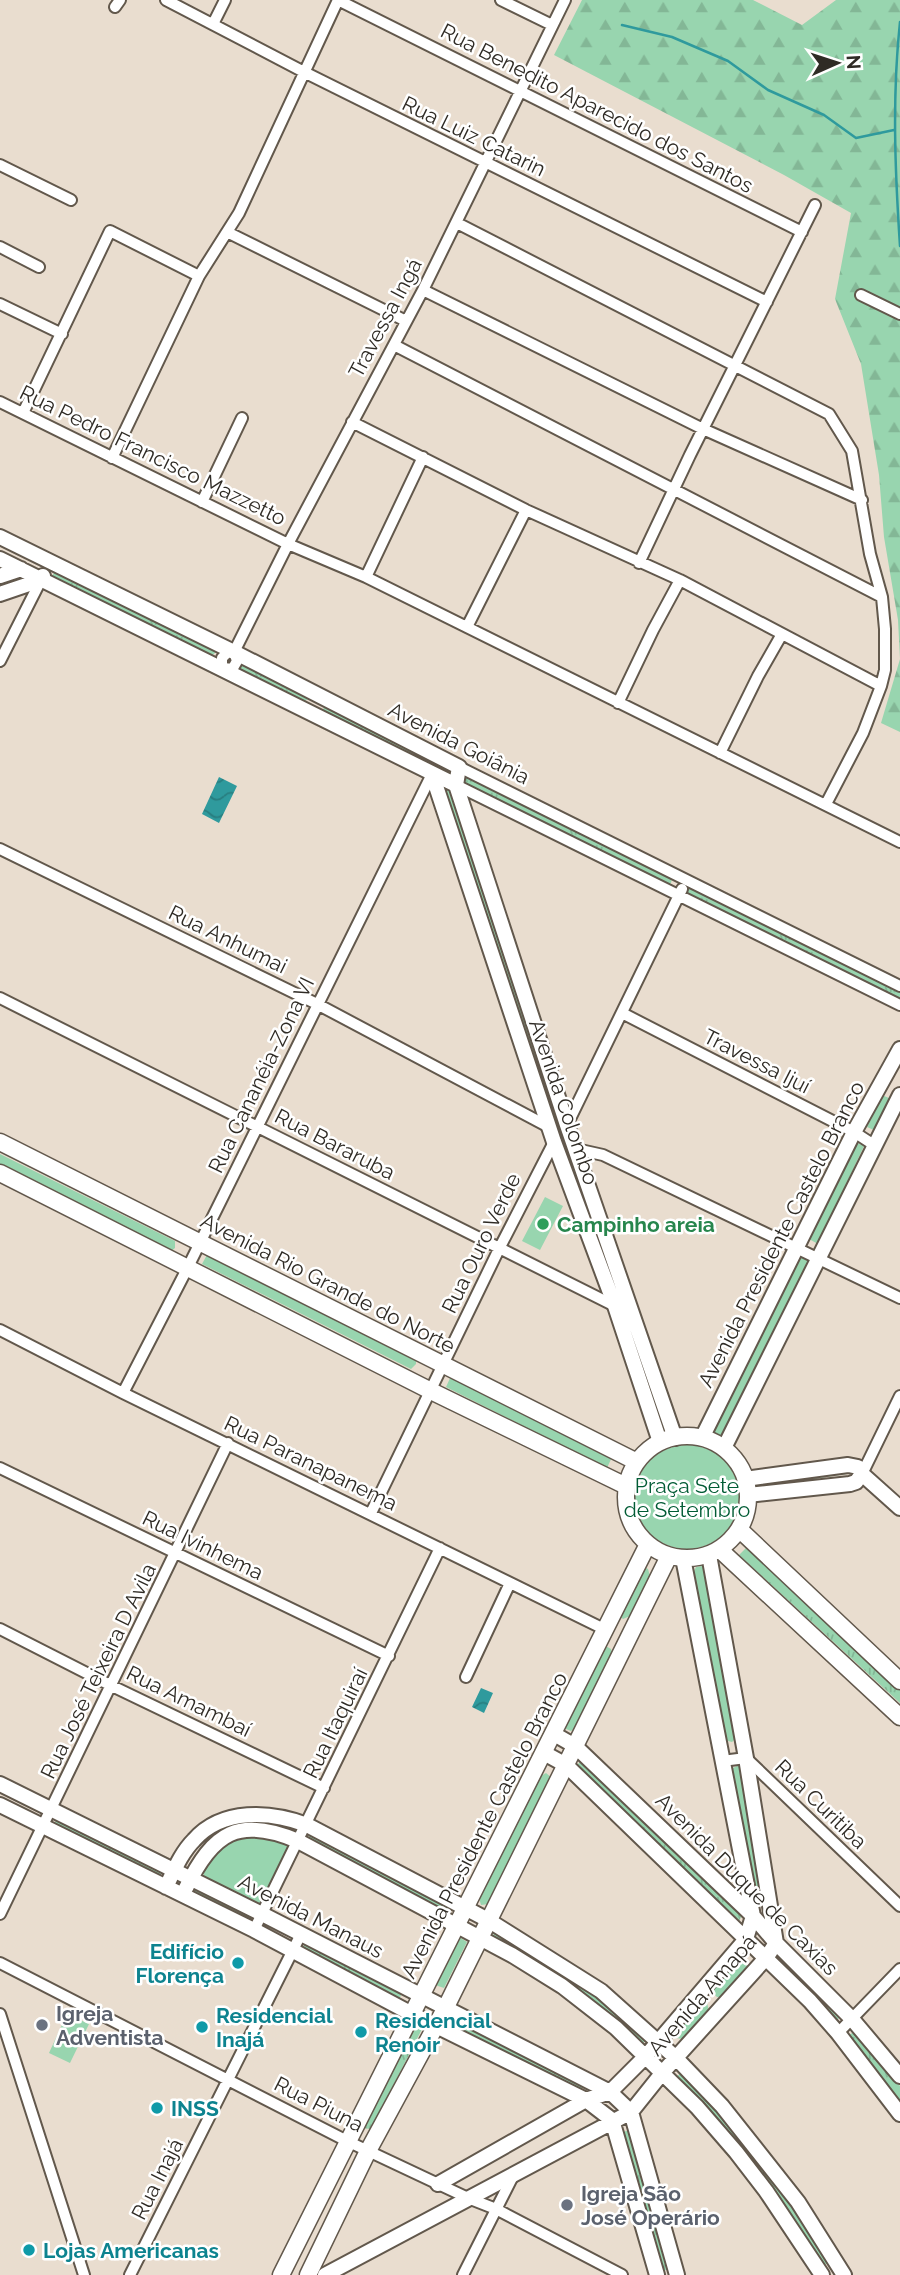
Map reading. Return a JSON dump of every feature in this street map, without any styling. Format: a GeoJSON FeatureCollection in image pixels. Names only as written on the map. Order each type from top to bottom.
{"type":"FeatureCollection","features":[{"type":"Feature","properties":{"kind":"main road","name":"Avenida Rio Grande do Norte"},"geometry":{"type":"LineString","coordinates":[[0,1142],[637,1462]]}},
{"type":"Feature","properties":{"kind":"main road"},"geometry":{"type":"LineString","coordinates":[[0,1174],[626,1486]]}},
{"type":"Feature","properties":{"kind":"main road"},"geometry":{"type":"LineString","coordinates":[[692,1436],[702,1438],[724,1448],[737,1463],[746,1487],[744,1518],[739,1529],[714,1552],[676,1557],[648,1544],[640,1536],[629,1518],[626,1486],[637,1462],[652,1448],[668,1440],[692,1436]]}},
{"type":"Feature","properties":{"kind":"main road"},"geometry":{"type":"LineString","coordinates":[[739,1529],[900,1681]]}},
{"type":"Feature","properties":{"kind":"main road","name":"Avenida Presidente Castelo Branco"},"geometry":{"type":"LineString","coordinates":[[281,2275],[648,1544]]}},
{"type":"Feature","properties":{"kind":"main road"},"geometry":{"type":"LineString","coordinates":[[714,1552],[900,1717]]}},
{"type":"Feature","properties":{"kind":"main road","name":"Avenida Presidente Castelo Branco"},"geometry":{"type":"LineString","coordinates":[[308,2275],[368,2151],[446,2007],[626,1640],[676,1557]]}},
{"type":"Feature","properties":{"kind":"main road"},"geometry":{"type":"LineString","coordinates":[[606,1630],[626,1640]]}},
{"type":"Feature","properties":{"kind":"street","name":"Rua Luiz Catarin"},"geometry":{"type":"LineString","coordinates":[[166,0],[304,72],[767,302]]}},
{"type":"Feature","properties":{"kind":"street"},"geometry":{"type":"LineString","coordinates":[[213,24],[225,0]]}},
{"type":"Feature","properties":{"kind":"street"},"geometry":{"type":"LineString","coordinates":[[111,458],[200,276],[239,213],[338,0]]}},
{"type":"Feature","properties":{"kind":"street","name":"Rua Benedito Aparecido dos Santos"},"geometry":{"type":"LineString","coordinates":[[338,0],[802,232]]}},
{"type":"Feature","properties":{"kind":"street"},"geometry":{"type":"LineString","coordinates":[[500,0],[552,25]]}},
{"type":"Feature","properties":{"kind":"street","name":"Travessa Ingá"},"geometry":{"type":"LineString","coordinates":[[225,669],[236,665],[237,657],[234,652],[288,544],[423,290],[565,0]]}},
{"type":"Feature","properties":{"kind":"street"},"geometry":{"type":"LineString","coordinates":[[0,165],[71,200]]}},
{"type":"Feature","properties":{"kind":"street"},"geometry":{"type":"LineString","coordinates":[[639,563],[814,205]]}},
{"type":"Feature","properties":{"kind":"street"},"geometry":{"type":"LineString","coordinates":[[457,223],[829,414],[852,451],[870,554],[882,597],[885,670],[863,733],[826,804]]}},
{"type":"Feature","properties":{"kind":"street"},"geometry":{"type":"LineString","coordinates":[[23,413],[110,231],[200,276]]}},
{"type":"Feature","properties":{"kind":"street"},"geometry":{"type":"LineString","coordinates":[[227,232],[406,321]]}},
{"type":"Feature","properties":{"kind":"street"},"geometry":{"type":"LineString","coordinates":[[0,247],[39,267]]}},
{"type":"Feature","properties":{"kind":"street"},"geometry":{"type":"LineString","coordinates":[[423,290],[703,429],[862,500]]}},
{"type":"Feature","properties":{"kind":"street"},"geometry":{"type":"LineString","coordinates":[[861,295],[900,314]]}},
{"type":"Feature","properties":{"kind":"street"},"geometry":{"type":"LineString","coordinates":[[0,304],[62,334]]}},
{"type":"Feature","properties":{"kind":"street"},"geometry":{"type":"LineString","coordinates":[[394,345],[882,597]]}},
{"type":"Feature","properties":{"kind":"street","name":"Rua Pedro Francisco Mazzetto"},"geometry":{"type":"LineString","coordinates":[[0,402],[288,544],[366,577],[900,842]]}},
{"type":"Feature","properties":{"kind":"street"},"geometry":{"type":"LineString","coordinates":[[202,502],[242,418]]}},
{"type":"Feature","properties":{"kind":"street"},"geometry":{"type":"LineString","coordinates":[[352,422],[526,510],[680,580],[881,686]]}},
{"type":"Feature","properties":{"kind":"street"},"geometry":{"type":"LineString","coordinates":[[366,577],[423,457]]}},
{"type":"Feature","properties":{"kind":"street"},"geometry":{"type":"LineString","coordinates":[[467,627],[526,510]]}},
{"type":"Feature","properties":{"kind":"street","name":"Avenida Goiânia"},"geometry":{"type":"LineString","coordinates":[[0,537],[900,986]]}},
{"type":"Feature","properties":{"kind":"street"},"geometry":{"type":"LineString","coordinates":[[0,576],[21,569],[30,552]]}},
{"type":"Feature","properties":{"kind":"street","name":"Avenida Goiânia"},"geometry":{"type":"LineString","coordinates":[[0,559],[900,1005]]}},
{"type":"Feature","properties":{"kind":"street"},"geometry":{"type":"LineString","coordinates":[[0,661],[49,562]]}},
{"type":"Feature","properties":{"kind":"street"},"geometry":{"type":"LineString","coordinates":[[0,594],[41,580]]}},
{"type":"Feature","properties":{"kind":"street"},"geometry":{"type":"LineString","coordinates":[[618,703],[680,580]]}},
{"type":"Feature","properties":{"kind":"street"},"geometry":{"type":"LineString","coordinates":[[720,754],[782,634]]}},
{"type":"Feature","properties":{"kind":"street"},"geometry":{"type":"LineString","coordinates":[[311,714],[320,697]]}},
{"type":"Feature","properties":{"kind":"street"},"geometry":{"type":"LineString","coordinates":[[432,774],[438,757]]}},
{"type":"Feature","properties":{"kind":"street"},"geometry":{"type":"LineString","coordinates":[[456,785],[459,767]]}},
{"type":"Feature","properties":{"kind":"street","name":"Rua Cananéia-Zona VI"},"geometry":{"type":"LineString","coordinates":[[123,1393],[432,774]]}},
{"type":"Feature","properties":{"kind":"street","name":"Avenida Colombo"},"geometry":{"type":"LineString","coordinates":[[432,774],[556,1148],[668,1440]]}},
{"type":"Feature","properties":{"kind":"street","name":"Avenida Colombo"},"geometry":{"type":"LineString","coordinates":[[456,785],[668,1440]]}},
{"type":"Feature","properties":{"kind":"street","name":"Rua Anhumai"},"geometry":{"type":"LineString","coordinates":[[0,849],[317,1004],[549,1127]]}},
{"type":"Feature","properties":{"kind":"street"},"geometry":{"type":"LineString","coordinates":[[549,1127],[555,1123],[567,1125],[686,880]]}},
{"type":"Feature","properties":{"kind":"street","name":"Rua Bararuba"},"geometry":{"type":"LineString","coordinates":[[0,998],[615,1306]]}},
{"type":"Feature","properties":{"kind":"street","name":"Travessa Ijuí"},"geometry":{"type":"LineString","coordinates":[[622,1013],[854,1132],[874,1145]]}},
{"type":"Feature","properties":{"kind":"street","name":"Avenida Presidente Castelo Branco"},"geometry":{"type":"LineString","coordinates":[[702,1438],[854,1132],[900,1049]]}},
{"type":"Feature","properties":{"kind":"street"},"geometry":{"type":"LineString","coordinates":[[880,1086],[900,1095]]}},
{"type":"Feature","properties":{"kind":"street","name":"Avenida Presidente Castelo Branco"},"geometry":{"type":"LineString","coordinates":[[724,1448],[900,1095]]}},
{"type":"Feature","properties":{"kind":"street"},"geometry":{"type":"LineString","coordinates":[[556,1148],[568,1155],[576,1149],[603,1155],[900,1298]]}},
{"type":"Feature","properties":{"kind":"street","name":"Rua Ouro Verde"},"geometry":{"type":"LineString","coordinates":[[371,1513],[499,1249],[556,1148]]}},
{"type":"Feature","properties":{"kind":"street","name":"Rua Paranapanema"},"geometry":{"type":"LineString","coordinates":[[0,1330],[606,1630]]}},
{"type":"Feature","properties":{"kind":"street"},"geometry":{"type":"LineString","coordinates":[[746,1487],[856,1482],[900,1396]]}},
{"type":"Feature","properties":{"kind":"street","name":"Rua José Teixeira D Avila"},"geometry":{"type":"LineString","coordinates":[[0,1914],[228,1444]]}},
{"type":"Feature","properties":{"kind":"street","name":"Rua Ivinhema"},"geometry":{"type":"LineString","coordinates":[[0,1468],[389,1656]]}},
{"type":"Feature","properties":{"kind":"street"},"geometry":{"type":"LineString","coordinates":[[862,1474],[900,1508]]}},
{"type":"Feature","properties":{"kind":"street","name":"Rua Itaquiraí"},"geometry":{"type":"LineString","coordinates":[[254,1930],[440,1548]]}},
{"type":"Feature","properties":{"kind":"street","name":"Avenida Amapá"},"geometry":{"type":"LineString","coordinates":[[325,2275],[631,2112],[663,2072],[766,1958],[776,1943],[714,1552]]}},
{"type":"Feature","properties":{"kind":"street","name":"Avenida Amapá"},"geometry":{"type":"LineString","coordinates":[[438,2184],[586,2100],[610,2092],[646,2056],[746,1939],[754,1916],[676,1557]]}},
{"type":"Feature","properties":{"kind":"street"},"geometry":{"type":"LineString","coordinates":[[466,1676],[510,1583]]}},
{"type":"Feature","properties":{"kind":"street","name":"Rua Amambaí"},"geometry":{"type":"LineString","coordinates":[[0,1629],[324,1788]]}},
{"type":"Feature","properties":{"kind":"street","name":"Avenida Duque de Caxias"},"geometry":{"type":"LineString","coordinates":[[554,1734],[575,1746],[754,1916],[776,1943],[852,2019],[900,2076]]}},
{"type":"Feature","properties":{"kind":"street","name":"Avenida Duque de Caxias"},"geometry":{"type":"LineString","coordinates":[[544,1753],[566,1765],[766,1958],[838,2033],[900,2114]]}},
{"type":"Feature","properties":{"kind":"street"},"geometry":{"type":"LineString","coordinates":[[722,1761],[746,1758]]}},
{"type":"Feature","properties":{"kind":"street","name":"Rua Curitiba"},"geometry":{"type":"LineString","coordinates":[[746,1758],[900,1906]]}},
{"type":"Feature","properties":{"kind":"street","name":"Avenida Manaus"},"geometry":{"type":"LineString","coordinates":[[0,1784],[422,1994],[610,2092],[631,2112]]}},
{"type":"Feature","properties":{"kind":"street","name":"Avenida Manaus"},"geometry":{"type":"LineString","coordinates":[[0,1805],[254,1930],[412,2014],[586,2100],[612,2120]]}},
{"type":"Feature","properties":{"kind":"street"},"geometry":{"type":"LineString","coordinates":[[166,1887],[195,1838],[207,1828],[224,1820],[261,1814],[289,1818],[307,1825],[488,1920],[601,1991],[701,2082],[766,2160],[798,2203],[842,2271],[824,2275],[759,2182],[698,2107],[617,2028],[562,1986],[480,1938],[298,1841],[264,1830],[249,1829],[218,1840],[208,1850],[183,1895]]}},
{"type":"Feature","properties":{"kind":"street","name":"Rua Inajá"},"geometry":{"type":"LineString","coordinates":[[130,2275],[301,1934]]}},
{"type":"Feature","properties":{"kind":"street","name":"Rua Piuna"},"geometry":{"type":"LineString","coordinates":[[0,1963],[347,2141],[496,2209],[622,2275]]}},
{"type":"Feature","properties":{"kind":"street"},"geometry":{"type":"LineString","coordinates":[[838,2033],[900,1969]]}},
{"type":"Feature","properties":{"kind":"street"},"geometry":{"type":"LineString","coordinates":[[701,1992],[720,2008]]}},
{"type":"Feature","properties":{"kind":"street"},"geometry":{"type":"LineString","coordinates":[[0,2014],[84,2275]]}},
{"type":"Feature","properties":{"kind":"street"},"geometry":{"type":"LineString","coordinates":[[631,2112],[677,2275]]}},
{"type":"Feature","properties":{"kind":"street"},"geometry":{"type":"LineString","coordinates":[[612,2120],[657,2275]]}},
{"type":"Feature","properties":{"kind":"street"},"geometry":{"type":"LineString","coordinates":[[463,2275],[515,2172]]}},
{"type":"Feature","properties":{"kind":"green space"},"geometry":{"type":"Polygon","coordinates":[[[582,0],[753,0],[802,25],[836,0],[900,0],[900,659],[898,620],[884,537],[879,475],[861,364],[835,299],[851,213],[554,55],[582,0]]]}},
{"type":"Feature","properties":{"kind":"green space"},"geometry":{"type":"Polygon","coordinates":[[[54,573],[215,650],[215,653],[210,657],[53,580],[54,573]]]}},
{"type":"Feature","properties":{"kind":"green space"},"geometry":{"type":"Polygon","coordinates":[[[900,659],[900,732],[881,723],[900,659]]]}},
{"type":"Feature","properties":{"kind":"green space"},"geometry":{"type":"Polygon","coordinates":[[[244,663],[307,696],[308,699],[302,703],[238,670],[244,663]]]}},
{"type":"Feature","properties":{"kind":"green space"},"geometry":{"type":"Polygon","coordinates":[[[325,705],[426,756],[425,761],[423,763],[322,712],[325,705]]]}},
{"type":"Feature","properties":{"kind":"green space"},"geometry":{"type":"Polygon","coordinates":[[[463,774],[672,878],[671,883],[667,885],[462,783],[463,774]]]}},
{"type":"Feature","properties":{"kind":"green space"},"geometry":{"type":"Polygon","coordinates":[[[451,789],[557,1111],[551,1113],[445,791],[451,789]]]}},
{"type":"Feature","properties":{"kind":"green space"},"geometry":{"type":"Polygon","coordinates":[[[690,887],[900,991],[900,1001],[688,895],[690,887]]]}},
{"type":"Feature","properties":{"kind":"green space"},"geometry":{"type":"Polygon","coordinates":[[[882,1095],[891,1099],[876,1131],[867,1127],[882,1095]]]}},
{"type":"Feature","properties":{"kind":"green space"},"geometry":{"type":"Polygon","coordinates":[[[855,1142],[864,1146],[818,1244],[809,1239],[855,1142]]]}},
{"type":"Feature","properties":{"kind":"green space"},"geometry":{"type":"Polygon","coordinates":[[[0,1154],[175,1241],[175,1248],[169,1253],[0,1168],[0,1154]]]}},
{"type":"Feature","properties":{"kind":"green space"},"geometry":{"type":"Polygon","coordinates":[[[575,1164],[668,1429],[662,1431],[569,1166],[575,1164]]]}},
{"type":"Feature","properties":{"kind":"green space","name":"Campinho areia"},"geometry":{"type":"Polygon","coordinates":[[[545,1197],[563,1206],[540,1250],[522,1241],[545,1197]]]}},
{"type":"Feature","properties":{"kind":"green space"},"geometry":{"type":"Polygon","coordinates":[[[208,1253],[416,1358],[416,1364],[411,1369],[202,1264],[208,1253]]]}},
{"type":"Feature","properties":{"kind":"green space"},"geometry":{"type":"Polygon","coordinates":[[[800,1256],[812,1262],[722,1442],[710,1435],[800,1256]]]}},
{"type":"Feature","properties":{"kind":"green space"},"geometry":{"type":"Polygon","coordinates":[[[451,1376],[612,1457],[607,1468],[446,1387],[451,1376]]]}},
{"type":"Feature","properties":{"kind":"green space","name":"Praça Sete de Setembro"},"geometry":{"type":"Polygon","coordinates":[[[687,1445],[707,1449],[724,1460],[735,1477],[739,1497],[735,1517],[724,1534],[707,1545],[687,1549],[667,1545],[650,1534],[639,1517],[635,1497],[639,1477],[650,1460],[667,1449],[687,1445]]]}},
{"type":"Feature","properties":{"kind":"green space"},"geometry":{"type":"Polygon","coordinates":[[[853,1468],[853,1473],[754,1488],[753,1484],[853,1468]]]}},
{"type":"Feature","properties":{"kind":"green space"},"geometry":{"type":"Polygon","coordinates":[[[746,1548],[900,1690],[900,1703],[739,1555],[746,1548]]]}},
{"type":"Feature","properties":{"kind":"green space"},"geometry":{"type":"Polygon","coordinates":[[[644,1567],[648,1569],[650,1576],[630,1616],[623,1619],[620,1616],[644,1567]]]}},
{"type":"Feature","properties":{"kind":"green space"},"geometry":{"type":"Polygon","coordinates":[[[696,1567],[707,1569],[737,1737],[732,1742],[724,1740],[692,1575],[696,1567]]]}},
{"type":"Feature","properties":{"kind":"green space"},"geometry":{"type":"Polygon","coordinates":[[[604,1645],[611,1649],[612,1653],[577,1727],[571,1731],[566,1729],[564,1725],[604,1645]]]}},
{"type":"Feature","properties":{"kind":"green space"},"geometry":{"type":"Polygon","coordinates":[[[581,1761],[742,1915],[739,1921],[576,1766],[581,1761]]]}},
{"type":"Feature","properties":{"kind":"green space"},"geometry":{"type":"Polygon","coordinates":[[[739,1765],[743,1768],[763,1906],[757,1906],[731,1769],[739,1765]]]}},
{"type":"Feature","properties":{"kind":"green space"},"geometry":{"type":"Polygon","coordinates":[[[546,1773],[552,1778],[489,1904],[481,1905],[479,1898],[541,1776],[546,1773]]]}},
{"type":"Feature","properties":{"kind":"green space"},"geometry":{"type":"Polygon","coordinates":[[[58,1817],[163,1869],[159,1878],[53,1826],[58,1817]]]}},
{"type":"Feature","properties":{"kind":"green space"},"geometry":{"type":"Polygon","coordinates":[[[311,1832],[449,1904],[445,1913],[307,1841],[311,1832]]]}},
{"type":"Feature","properties":{"kind":"green space"},"geometry":{"type":"Polygon","coordinates":[[[252,1834],[289,1842],[290,1846],[262,1902],[259,1903],[204,1876],[207,1861],[213,1855],[237,1839],[252,1834]]]}},
{"type":"Feature","properties":{"kind":"green space"},"geometry":{"type":"Polygon","coordinates":[[[197,1885],[255,1914],[251,1922],[193,1894],[197,1885]]]}},
{"type":"Feature","properties":{"kind":"green space"},"geometry":{"type":"Polygon","coordinates":[[[496,1930],[602,1999],[646,2040],[641,2045],[492,1937],[496,1930]]]}},
{"type":"Feature","properties":{"kind":"green space"},"geometry":{"type":"Polygon","coordinates":[[[459,1937],[467,1942],[444,1988],[435,1985],[459,1937]]]}},
{"type":"Feature","properties":{"kind":"green space"},"geometry":{"type":"Polygon","coordinates":[[[306,1941],[403,1990],[399,2000],[301,1951],[306,1941]]]}},
{"type":"Feature","properties":{"kind":"green space"},"geometry":{"type":"Polygon","coordinates":[[[779,1955],[842,2015],[837,2020],[775,1960],[779,1955]]]}},
{"type":"Feature","properties":{"kind":"green space"},"geometry":{"type":"Polygon","coordinates":[[[736,1957],[744,1960],[748,1967],[723,1997],[717,1997],[712,1988],[736,1957]]]}},
{"type":"Feature","properties":{"kind":"green space"},"geometry":{"type":"Polygon","coordinates":[[[703,2000],[709,2011],[683,2039],[676,2038],[674,2029],[699,2001],[703,2000]]]}},
{"type":"Feature","properties":{"kind":"green space"},"geometry":{"type":"Polygon","coordinates":[[[67,2014],[89,2024],[70,2063],[49,2053],[67,2014]]]}},
{"type":"Feature","properties":{"kind":"green space"},"geometry":{"type":"Polygon","coordinates":[[[451,2017],[584,2084],[580,2092],[447,2025],[451,2017]]]}},
{"type":"Feature","properties":{"kind":"green space"},"geometry":{"type":"Polygon","coordinates":[[[414,2023],[421,2025],[422,2029],[371,2129],[361,2128],[414,2023]]]}},
{"type":"Feature","properties":{"kind":"green space"},"geometry":{"type":"Polygon","coordinates":[[[854,2032],[900,2086],[900,2101],[849,2035],[854,2032]]]}},
{"type":"Feature","properties":{"kind":"green space"},"geometry":{"type":"Polygon","coordinates":[[[682,2072],[760,2164],[829,2262],[822,2267],[675,2078],[682,2072]]]}},
{"type":"Feature","properties":{"kind":"green space"},"geometry":{"type":"Polygon","coordinates":[[[630,2130],[668,2269],[661,2272],[623,2132],[630,2130]]]}},
{"type":"Feature","properties":{"kind":"water"},"geometry":{"type":"Polygon","coordinates":[[[219,777],[237,786],[219,823],[202,814],[219,777]]]}},
{"type":"Feature","properties":{"kind":"water"},"geometry":{"type":"Polygon","coordinates":[[[481,1688],[493,1693],[484,1713],[472,1707],[481,1688]]]}},
{"type":"Feature","properties":{"kind":"waterway"},"geometry":{"type":"LineString","coordinates":[[900,22],[895,134],[900,246]]}},
{"type":"Feature","properties":{"kind":"waterway"},"geometry":{"type":"LineString","coordinates":[[622,25],[672,37],[728,61],[768,90],[824,115],[856,138],[894,130]]}},
{"type":"Feature","properties":{"kind":"place","name":"Campinho areia"},"geometry":{"type":"Point","coordinates":[543,1224]}},
{"type":"Feature","properties":{"kind":"place","name":"Edifício Florença"},"geometry":{"type":"Point","coordinates":[238,1963]}},
{"type":"Feature","properties":{"kind":"place","name":"Igreja Adventista"},"geometry":{"type":"Point","coordinates":[42,2025]}},
{"type":"Feature","properties":{"kind":"place","name":"Residencial Inajá"},"geometry":{"type":"Point","coordinates":[202,2027]}},
{"type":"Feature","properties":{"kind":"place","name":"Residencial Renoir"},"geometry":{"type":"Point","coordinates":[361,2032]}},
{"type":"Feature","properties":{"kind":"place","name":"INSS"},"geometry":{"type":"Point","coordinates":[157,2108]}},
{"type":"Feature","properties":{"kind":"place","name":"Igreja São José Operário"},"geometry":{"type":"Point","coordinates":[567,2205]}},
{"type":"Feature","properties":{"kind":"place","name":"Lojas Americanas"},"geometry":{"type":"Point","coordinates":[29,2250]}}]}
